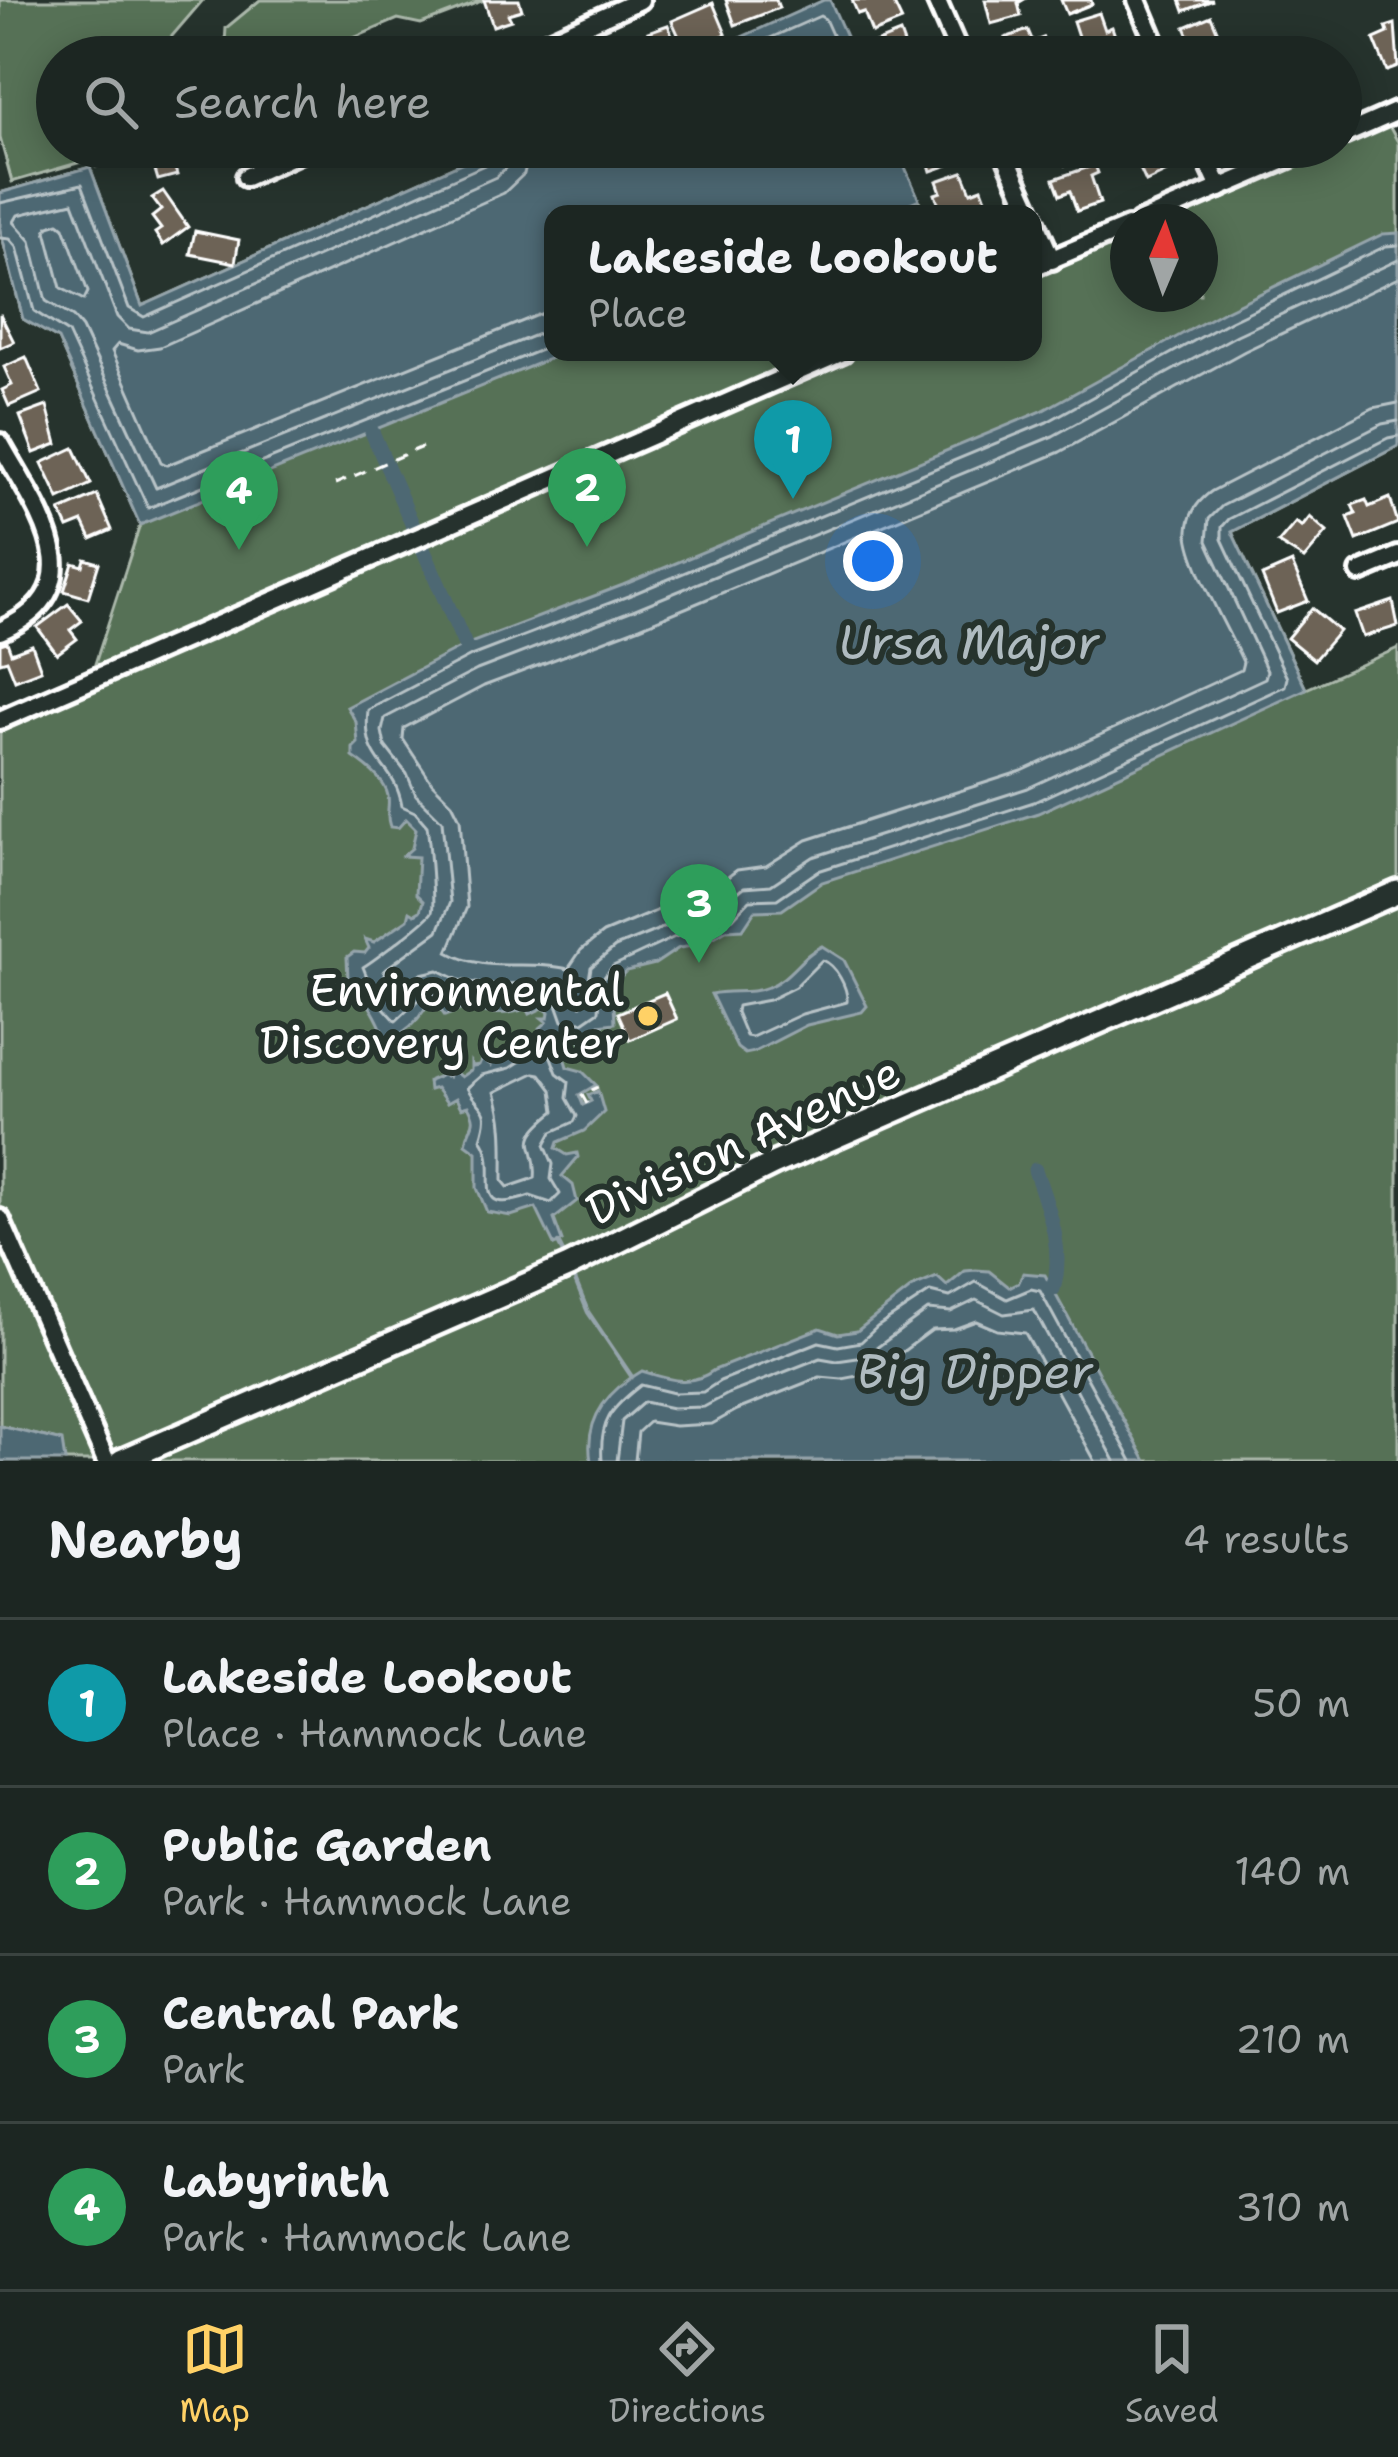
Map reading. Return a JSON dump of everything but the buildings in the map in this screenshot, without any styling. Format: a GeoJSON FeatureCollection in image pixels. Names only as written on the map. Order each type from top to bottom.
{"type":"FeatureCollection","features":[{"type":"Feature","properties":{"kind":"street"},"geometry":{"type":"LineString","coordinates":[[560,36],[640,0]]}},
{"type":"Feature","properties":{"kind":"street"},"geometry":{"type":"LineString","coordinates":[[936,0],[952,36]]}},
{"type":"Feature","properties":{"kind":"street"},"geometry":{"type":"LineString","coordinates":[[1137,0],[1152,36]]}},
{"type":"Feature","properties":{"kind":"street"},"geometry":{"type":"LineString","coordinates":[[1362,127],[1398,111]]}},
{"type":"Feature","properties":{"kind":"street"},"geometry":{"type":"LineString","coordinates":[[246,177],[266,168]]}},
{"type":"Feature","properties":{"kind":"street"},"geometry":{"type":"LineString","coordinates":[[1011,168],[1028,205]]}},
{"type":"Feature","properties":{"kind":"street"},"geometry":{"type":"LineString","coordinates":[[1211,168],[1220,188]]}},
{"type":"Feature","properties":{"kind":"street"},"geometry":{"type":"LineString","coordinates":[[1182,204],[1266,168]]}},
{"type":"Feature","properties":{"kind":"street"},"geometry":{"type":"LineString","coordinates":[[1042,264],[1110,235]]}},
{"type":"Feature","properties":{"kind":"street"},"geometry":{"type":"LineString","coordinates":[[1042,238],[1052,260]]}},
{"type":"Feature","properties":{"kind":"street"},"geometry":{"type":"LineString","coordinates":[[0,720],[822,361]]}},
{"type":"Feature","properties":{"kind":"street"},"geometry":{"type":"LineString","coordinates":[[0,631],[41,607],[56,574],[51,540],[3,454]]}},
{"type":"Feature","properties":{"kind":"street"},"geometry":{"type":"LineString","coordinates":[[1360,572],[1398,556]]}},
{"type":"Feature","properties":{"kind":"street","name":"Division Avenue"},"geometry":{"type":"LineString","coordinates":[[122,1461],[568,1266],[773,1164],[1398,892]]}},
{"type":"Feature","properties":{"kind":"street"},"geometry":{"type":"LineString","coordinates":[[0,1219],[106,1461]]}},
{"type":"Feature","properties":{"kind":"path"},"geometry":{"type":"LineString","coordinates":[[334,484],[422,447]]}},
{"type":"Feature","properties":{"kind":"path"},"geometry":{"type":"LineString","coordinates":[[587,1104],[582,1095],[598,1087]]}},
{"type":"Feature","properties":{"kind":"green space"},"geometry":{"type":"Polygon","coordinates":[[[0,0],[203,0],[172,36],[36,36],[36,168],[60,168],[12,182],[0,138],[0,0]]]}},
{"type":"Feature","properties":{"kind":"green space"},"geometry":{"type":"Polygon","coordinates":[[[260,0],[484,0],[421,24],[398,19],[358,36],[225,36],[226,28],[260,0]]]}},
{"type":"Feature","properties":{"kind":"green space"},"geometry":{"type":"Polygon","coordinates":[[[1384,117],[1398,142],[1398,446],[1232,532],[1306,689],[1398,648],[1398,1461],[106,1461],[0,1219],[0,708],[94,667],[140,525],[58,339],[23,319],[0,229],[0,193],[90,168],[142,306],[450,168],[905,168],[921,205],[544,205],[544,361],[1042,361],[1042,264],[1110,236],[1110,312],[1218,312],[1218,204],[1183,204],[1266,168],[1362,168],[1362,127],[1384,117]]]}},
{"type":"Feature","properties":{"kind":"green space"},"geometry":{"type":"Polygon","coordinates":[[[0,1237],[98,1461],[65,1461],[61,1441],[0,1426],[0,1237]]]}},
{"type":"Feature","properties":{"kind":"water"},"geometry":{"type":"Polygon","coordinates":[[[830,0],[846,36],[744,36],[830,0]]]}},
{"type":"Feature","properties":{"kind":"water"},"geometry":{"type":"Polygon","coordinates":[[[90,168],[142,306],[450,168],[905,168],[919,199],[905,205],[544,205],[544,361],[140,525],[58,339],[23,319],[0,229],[0,193],[90,168]]]}},
{"type":"Feature","properties":{"kind":"water","name":"Ursa Major"},"geometry":{"type":"Polygon","coordinates":[[[1398,233],[1398,446],[1232,532],[1306,689],[1038,813],[822,882],[782,910],[755,911],[743,929],[726,930],[701,945],[679,948],[655,964],[626,971],[613,985],[615,1023],[599,1025],[581,1042],[576,1033],[559,1039],[567,1067],[582,1071],[596,1085],[579,1095],[583,1105],[591,1101],[588,1095],[598,1091],[604,1112],[556,1148],[578,1157],[562,1176],[573,1185],[577,1201],[554,1219],[562,1241],[554,1245],[536,1208],[511,1216],[487,1212],[477,1188],[477,1152],[466,1144],[471,1112],[468,1106],[461,1108],[456,1098],[447,1103],[436,1088],[429,1090],[428,1081],[448,1077],[452,1070],[461,1077],[471,1070],[471,1063],[479,1065],[482,1058],[491,1065],[493,1056],[504,1058],[521,1049],[524,1040],[542,1039],[540,1028],[547,1022],[542,1018],[548,1018],[549,1012],[543,1008],[530,1014],[527,1008],[498,1014],[467,1007],[445,1016],[435,994],[403,1032],[402,1042],[393,1045],[384,1038],[370,1007],[348,979],[347,957],[365,953],[369,948],[365,939],[374,942],[408,919],[410,911],[420,911],[418,857],[403,856],[412,848],[416,829],[406,819],[398,828],[390,827],[386,790],[353,757],[358,743],[356,722],[347,707],[465,645],[623,585],[1042,411],[1224,311],[1383,234],[1398,233]]]}},
{"type":"Feature","properties":{"kind":"water"},"geometry":{"type":"Polygon","coordinates":[[[822,946],[844,960],[867,1006],[862,1012],[807,1025],[754,1052],[745,1054],[737,1048],[711,994],[768,987],[822,946]]]}},
{"type":"Feature","properties":{"kind":"water","name":"Big Dipper"},"geometry":{"type":"Polygon","coordinates":[[[965,1271],[989,1271],[1009,1287],[1023,1273],[1045,1275],[1146,1461],[591,1461],[591,1432],[601,1408],[642,1371],[696,1379],[820,1328],[838,1334],[857,1331],[913,1287],[937,1277],[947,1286],[965,1271]]]}},
{"type":"Feature","properties":{"kind":"water"},"geometry":{"type":"Polygon","coordinates":[[[0,1426],[62,1441],[65,1461],[0,1461],[0,1426]]]}},
{"type":"Feature","properties":{"kind":"waterway"},"geometry":{"type":"LineString","coordinates":[[372,432],[465,645]]}},
{"type":"Feature","properties":{"kind":"waterway"},"geometry":{"type":"LineString","coordinates":[[1035,1170],[1056,1244],[1053,1289]]}},
{"type":"Feature","properties":{"kind":"waterway"},"geometry":{"type":"LineString","coordinates":[[558,1243],[566,1259]]}},
{"type":"Feature","properties":{"kind":"waterway"},"geometry":{"type":"LineString","coordinates":[[573,1275],[588,1312],[632,1377]]}},
{"type":"Feature","properties":{"kind":"place","name":"Lakeside Lookout"},"geometry":{"type":"Point","coordinates":[793,499]}},
{"type":"Feature","properties":{"kind":"place","name":"Public Garden"},"geometry":{"type":"Point","coordinates":[587,547]}},
{"type":"Feature","properties":{"kind":"place","name":"Labyrinth"},"geometry":{"type":"Point","coordinates":[239,550]}},
{"type":"Feature","properties":{"kind":"place","name":"Central Park"},"geometry":{"type":"Point","coordinates":[699,963]}},
{"type":"Feature","properties":{"kind":"place","name":"Environmental Discovery Center"},"geometry":{"type":"Point","coordinates":[648,1016]}}]}
